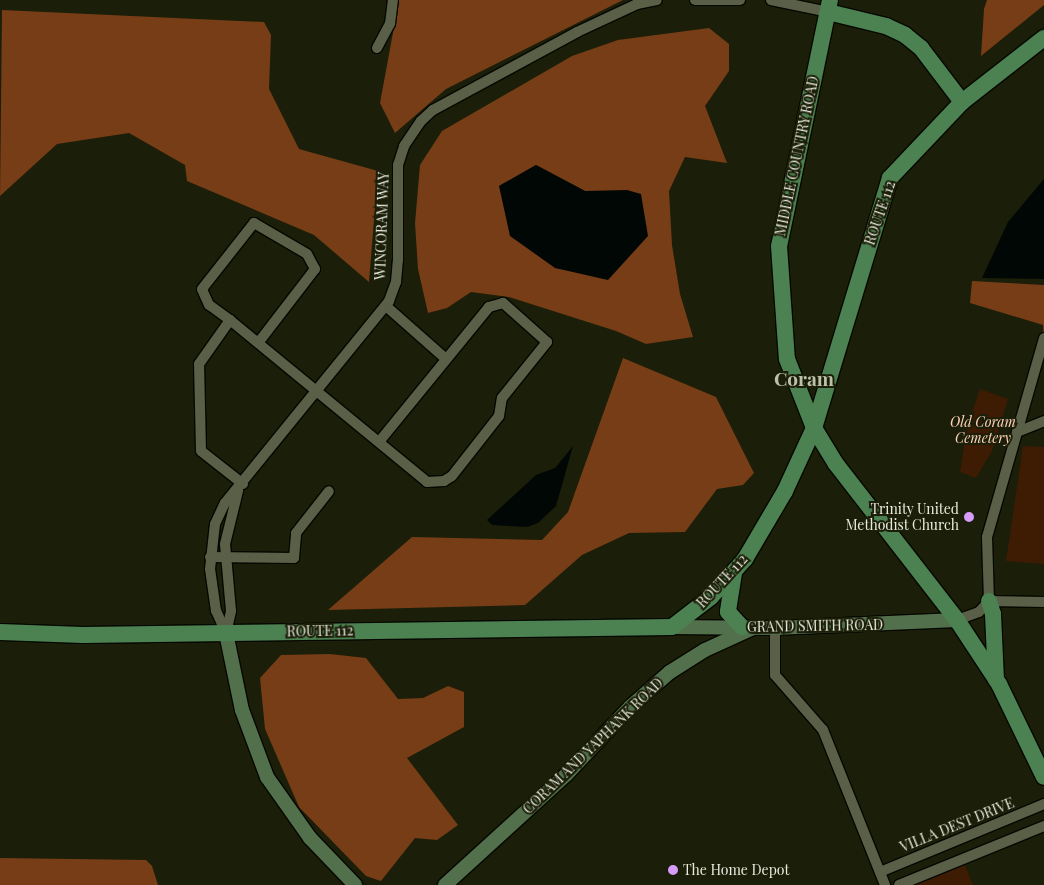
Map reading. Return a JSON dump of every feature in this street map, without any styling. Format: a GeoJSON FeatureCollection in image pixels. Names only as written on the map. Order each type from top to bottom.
{"type":"FeatureCollection","features":[{"type":"Feature","properties":{"kind":"main road"},"geometry":{"type":"LineString","coordinates":[[829,6],[886,26],[905,35],[921,48],[962,102]]}},
{"type":"Feature","properties":{"kind":"main road","name":"MIDDLE COUNTRY ROAD"},"geometry":{"type":"LineString","coordinates":[[829,6],[778,246],[787,359],[814,428],[836,464],[958,620],[996,680],[1044,778]]}},
{"type":"Feature","properties":{"kind":"main road","name":"ROUTE 112"},"geometry":{"type":"LineString","coordinates":[[0,632],[226,633],[672,627],[711,597],[745,560],[785,491],[814,428],[890,178],[962,102],[1044,38]]}},
{"type":"Feature","properties":{"kind":"main road"},"geometry":{"type":"LineString","coordinates":[[735,571],[728,612],[748,627]]}},
{"type":"Feature","properties":{"kind":"main road"},"geometry":{"type":"LineString","coordinates":[[989,601],[993,614],[996,680]]}},
{"type":"Feature","properties":{"kind":"main road","name":"GRAND SMITH ROAD"},"geometry":{"type":"LineString","coordinates":[[672,627],[775,628],[958,620]]}},
{"type":"Feature","properties":{"kind":"main road","name":"CORAM AND YAPHANK ROAD"},"geometry":{"type":"LineString","coordinates":[[445,885],[566,775],[630,707],[677,667],[748,627]]}},
{"type":"Feature","properties":{"kind":"main road"},"geometry":{"type":"LineString","coordinates":[[226,633],[242,710],[267,777],[310,838],[355,885]]}},
{"type":"Feature","properties":{"kind":"street"},"geometry":{"type":"LineString","coordinates":[[377,48],[390,24],[393,0]]}},
{"type":"Feature","properties":{"kind":"street","name":"WINCORAM WAY"},"geometry":{"type":"LineString","coordinates":[[226,633],[216,611],[210,558],[215,524],[225,503],[318,392],[386,306],[396,282],[398,165],[404,146],[421,121],[433,110],[576,32],[637,4],[657,0]]}},
{"type":"Feature","properties":{"kind":"street"},"geometry":{"type":"LineString","coordinates":[[695,0],[740,0]]}},
{"type":"Feature","properties":{"kind":"street"},"geometry":{"type":"LineString","coordinates":[[771,0],[829,6]]}},
{"type":"Feature","properties":{"kind":"street"},"geometry":{"type":"LineString","coordinates":[[258,343],[314,270],[307,254],[254,223],[202,289],[209,305],[230,320],[427,482],[444,481],[499,416],[502,398],[547,342],[503,303],[489,307],[379,442]]}},
{"type":"Feature","properties":{"kind":"street"},"geometry":{"type":"LineString","coordinates":[[386,306],[446,359]]}},
{"type":"Feature","properties":{"kind":"street"},"geometry":{"type":"LineString","coordinates":[[230,320],[199,364],[201,451],[240,487]]}},
{"type":"Feature","properties":{"kind":"street"},"geometry":{"type":"LineString","coordinates":[[958,620],[979,612],[989,601],[987,537],[1044,338]]}},
{"type":"Feature","properties":{"kind":"street"},"geometry":{"type":"LineString","coordinates":[[1017,432],[1044,421]]}},
{"type":"Feature","properties":{"kind":"street","name":"WINCORAM WAY"},"geometry":{"type":"LineString","coordinates":[[226,633],[231,611],[225,544],[240,487]]}},
{"type":"Feature","properties":{"kind":"street"},"geometry":{"type":"LineString","coordinates":[[210,558],[294,558],[296,533],[329,491]]}},
{"type":"Feature","properties":{"kind":"street"},"geometry":{"type":"LineString","coordinates":[[989,601],[1044,602]]}},
{"type":"Feature","properties":{"kind":"street"},"geometry":{"type":"LineString","coordinates":[[775,628],[775,675],[823,730],[885,885]]}},
{"type":"Feature","properties":{"kind":"street","name":"VILLA DEST DRIVE"},"geometry":{"type":"LineString","coordinates":[[880,872],[1044,804]]}},
{"type":"Feature","properties":{"kind":"street"},"geometry":{"type":"LineString","coordinates":[[899,885],[1044,826]]}},
{"type":"Feature","properties":{"kind":"green space","name":"Old Coram Cemetery"},"geometry":{"type":"Polygon","coordinates":[[[980,389],[1008,399],[992,451],[976,478],[960,472],[967,427],[980,389]]]}},
{"type":"Feature","properties":{"kind":"green space"},"geometry":{"type":"Polygon","coordinates":[[[1023,446],[1044,447],[1044,564],[1006,561],[1023,446]]]}},
{"type":"Feature","properties":{"kind":"green space"},"geometry":{"type":"Polygon","coordinates":[[[964,863],[973,885],[911,885],[964,863]]]}},
{"type":"Feature","properties":{"kind":"shaded area"},"geometry":{"type":"Polygon","coordinates":[[[399,0],[623,0],[446,89],[395,133],[380,103],[399,0]]]}},
{"type":"Feature","properties":{"kind":"shaded area"},"geometry":{"type":"Polygon","coordinates":[[[987,0],[1044,0],[1044,5],[981,56],[984,9],[987,0]]]}},
{"type":"Feature","properties":{"kind":"shaded area"},"geometry":{"type":"Polygon","coordinates":[[[2,10],[264,22],[271,35],[269,89],[299,149],[378,171],[369,282],[314,235],[187,181],[185,165],[129,133],[57,144],[0,196],[2,10]]]}},
{"type":"Feature","properties":{"kind":"shaded area"},"geometry":{"type":"Polygon","coordinates":[[[709,28],[729,44],[729,71],[705,106],[727,163],[685,157],[669,191],[672,245],[680,294],[693,337],[646,344],[616,331],[509,297],[471,292],[447,308],[428,313],[418,269],[415,223],[420,165],[442,131],[572,56],[618,40],[709,28]],[[536,165],[499,186],[585,191],[536,165]]]}},
{"type":"Feature","properties":{"kind":"shaded area"},"geometry":{"type":"Polygon","coordinates":[[[536,165],[585,191],[627,190],[641,194],[648,236],[608,280],[555,268],[510,236],[499,186],[536,165]]]}},
{"type":"Feature","properties":{"kind":"shaded area"},"geometry":{"type":"Polygon","coordinates":[[[1044,179],[1044,279],[982,278],[1008,222],[1044,179]]]}},
{"type":"Feature","properties":{"kind":"shaded area"},"geometry":{"type":"Polygon","coordinates":[[[972,281],[1044,285],[1044,342],[1043,325],[970,303],[972,281]]]}},
{"type":"Feature","properties":{"kind":"shaded area"},"geometry":{"type":"Polygon","coordinates":[[[623,358],[716,397],[754,473],[743,485],[717,489],[685,532],[629,533],[582,555],[525,605],[328,610],[412,537],[542,540],[568,512],[623,358]]]}},
{"type":"Feature","properties":{"kind":"shaded area"},"geometry":{"type":"Polygon","coordinates":[[[573,446],[556,506],[538,523],[527,527],[492,525],[487,520],[536,475],[555,468],[573,446]]]}},
{"type":"Feature","properties":{"kind":"shaded area"},"geometry":{"type":"Polygon","coordinates":[[[330,654],[366,658],[398,699],[423,698],[448,686],[464,692],[464,727],[407,758],[458,825],[437,840],[415,838],[381,881],[366,876],[299,807],[265,729],[260,678],[281,655],[330,654]]]}},
{"type":"Feature","properties":{"kind":"shaded area"},"geometry":{"type":"Polygon","coordinates":[[[0,858],[146,860],[152,866],[158,885],[0,885],[0,858]]]}},
{"type":"Feature","properties":{"kind":"place","name":"Trinity United Methodist Church"},"geometry":{"type":"Point","coordinates":[969,517]}},
{"type":"Feature","properties":{"kind":"place","name":"The Home Depot"},"geometry":{"type":"Point","coordinates":[673,870]}},
{"type":"Feature","properties":{"kind":"district","name":"Coram"},"geometry":{"type":"Point","coordinates":[804,379]}}]}
